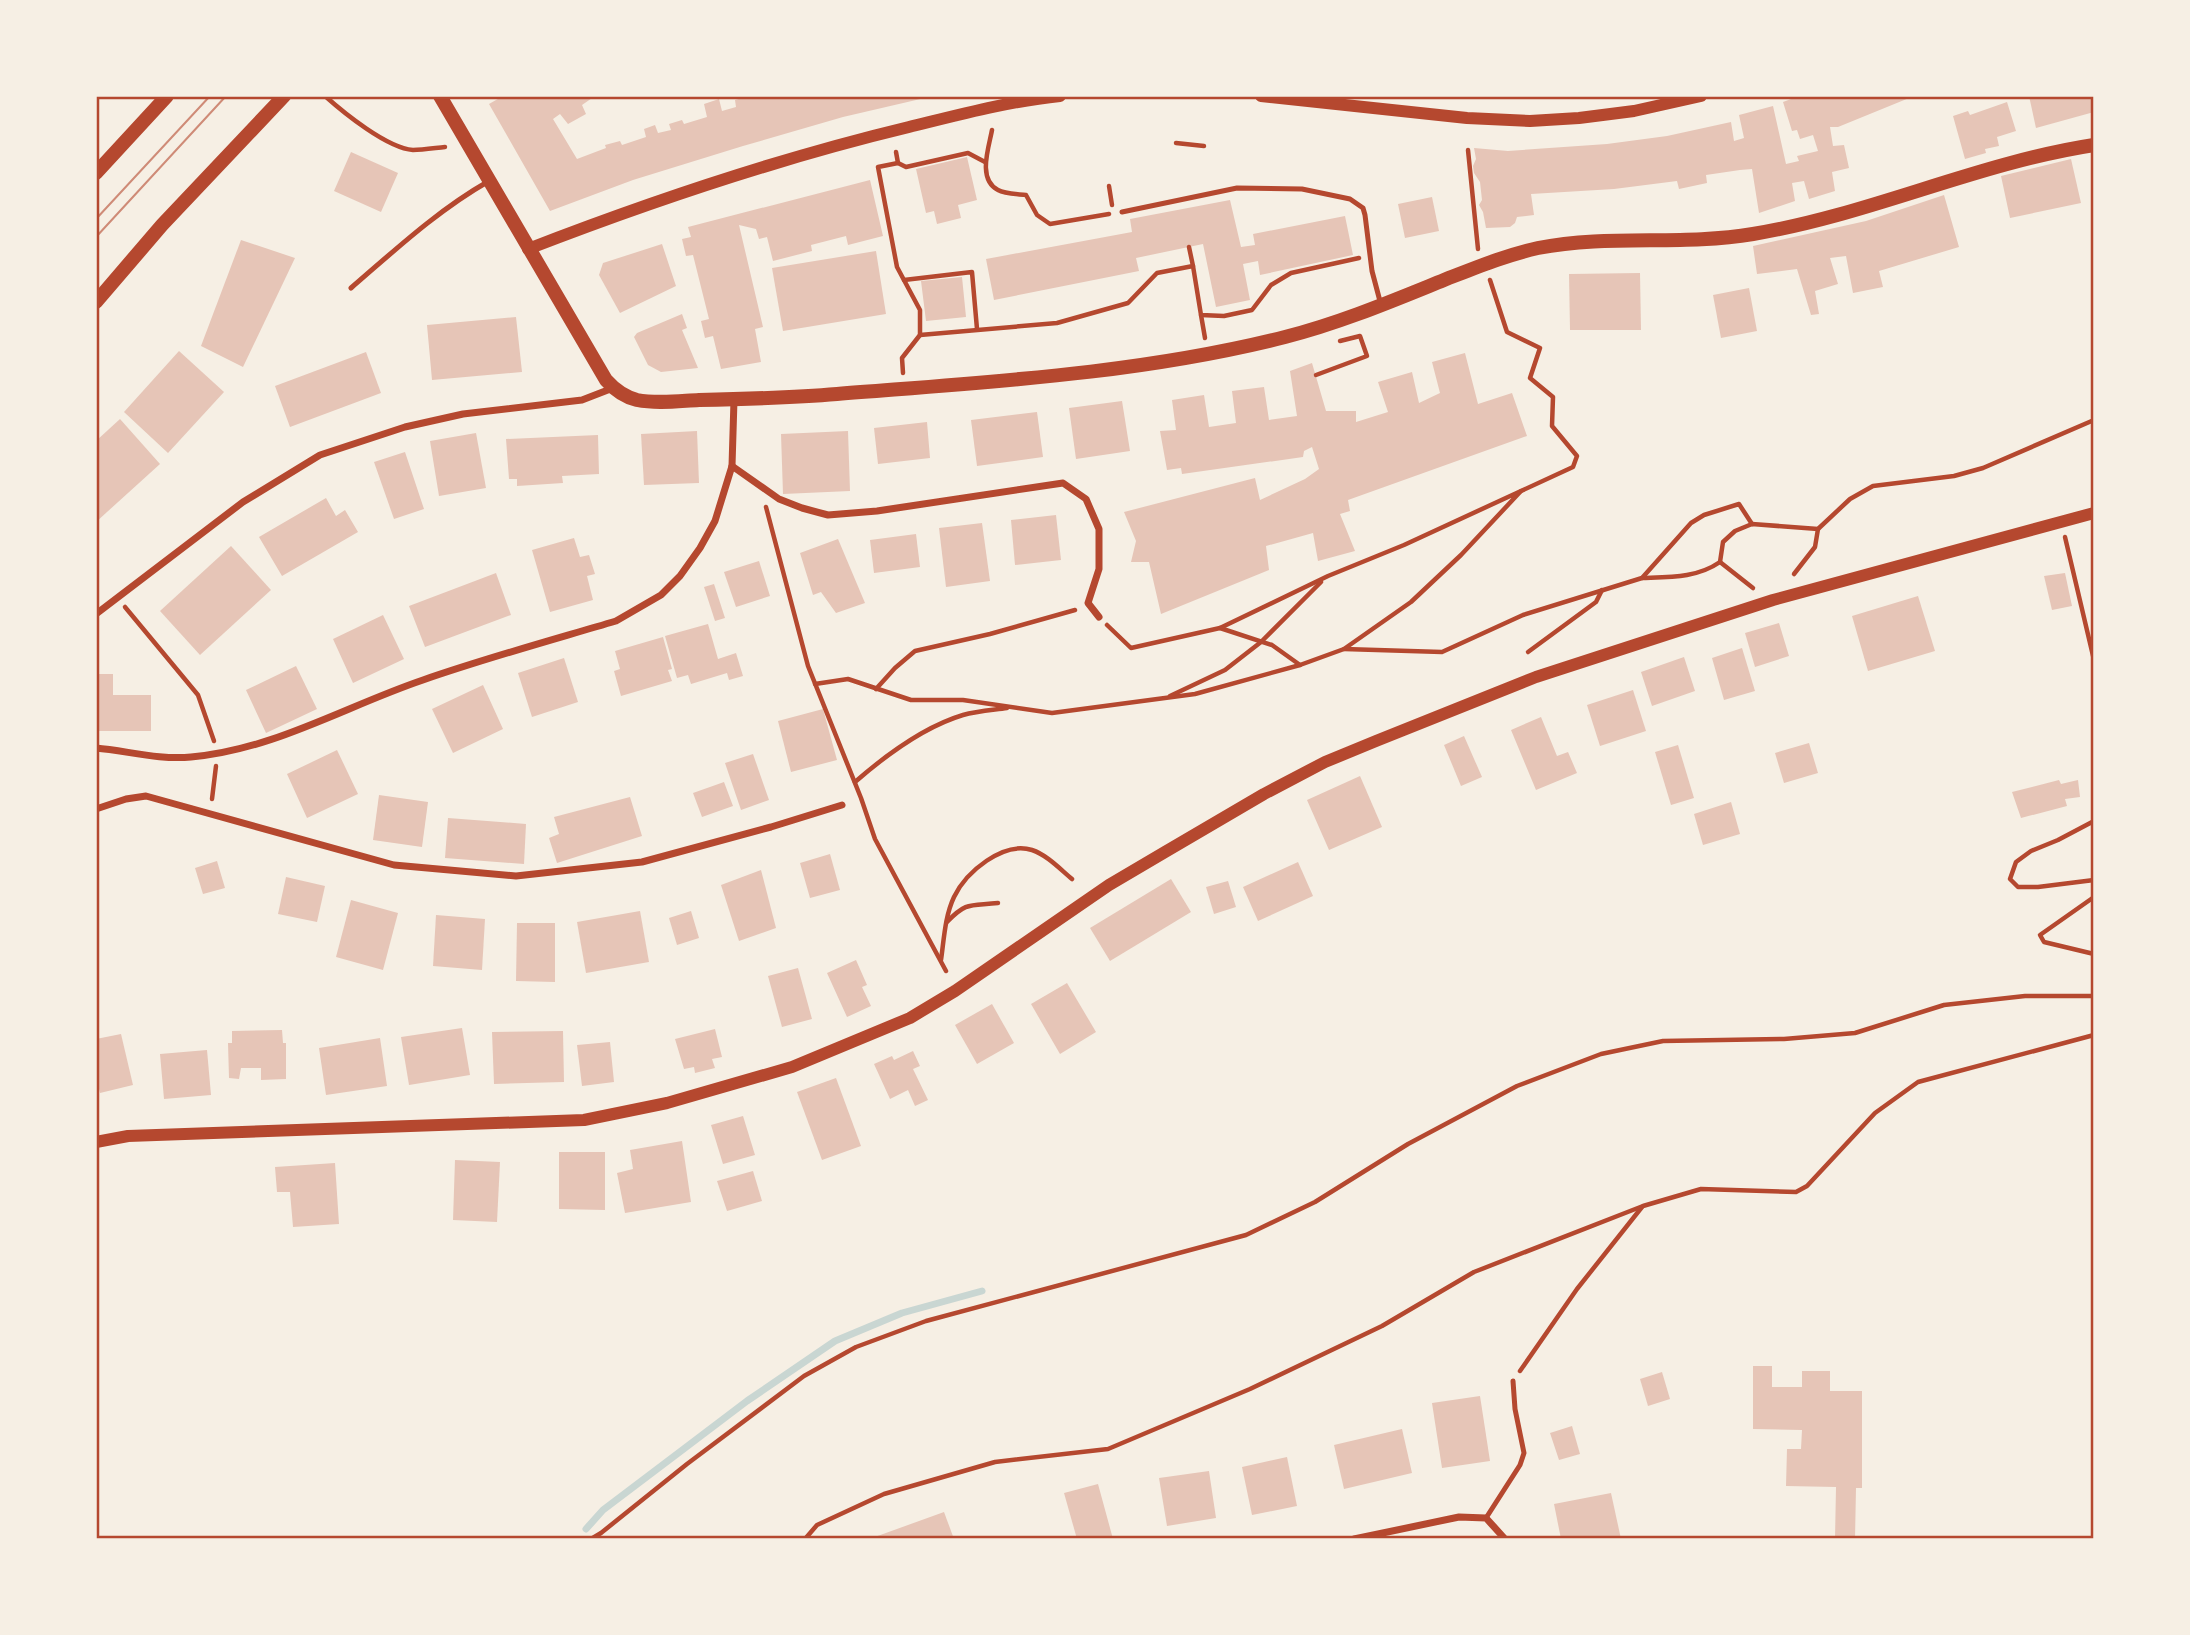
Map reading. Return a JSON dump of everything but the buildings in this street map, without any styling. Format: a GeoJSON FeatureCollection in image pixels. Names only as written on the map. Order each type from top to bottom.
{"type":"FeatureCollection","features":[{"type":"Feature","properties":{"kind":"main road"},"geometry":{"type":"LineString","coordinates":[[96,173],[167,96]]}},
{"type":"Feature","properties":{"kind":"main road"},"geometry":{"type":"LineString","coordinates":[[96,302],[162,225],[284,96]]}},
{"type":"Feature","properties":{"kind":"main road"},"geometry":{"type":"LineString","coordinates":[[440,96],[598,369],[613,388],[632,399],[643,401],[781,398],[905,389],[1143,365],[1211,354],[1289,336],[1381,305],[1485,264],[1538,248],[1586,243],[1713,239],[1753,234],[1839,215],[2017,161],[2094,145]]}},
{"type":"Feature","properties":{"kind":"street"},"geometry":{"type":"LineString","coordinates":[[528,249],[735,176],[848,142],[955,115],[1060,96]]}},
{"type":"Feature","properties":{"kind":"street"},"geometry":{"type":"LineString","coordinates":[[1261,96],[1467,118],[1530,121],[1633,111],[1701,96]]}},
{"type":"Feature","properties":{"kind":"street"},"geometry":{"type":"LineString","coordinates":[[96,614],[243,502],[320,455],[405,427],[463,414],[582,400],[613,388]]}},
{"type":"Feature","properties":{"kind":"street"},"geometry":{"type":"LineString","coordinates":[[96,748],[157,757],[191,757],[250,746],[421,680],[616,621],[635,611],[661,595],[680,576],[715,521],[732,467],[734,400]]}},
{"type":"Feature","properties":{"kind":"street"},"geometry":{"type":"LineString","coordinates":[[732,467],[779,499],[828,514],[891,509],[1063,483],[1086,499],[1099,529],[1099,569],[1088,603],[1099,617]]}},
{"type":"Feature","properties":{"kind":"street"},"geometry":{"type":"LineString","coordinates":[[96,1142],[128,1136],[584,1120],[667,1103],[792,1067],[910,1018],[1154,858],[1325,762],[1536,677],[1773,600],[2094,513]]}},
{"type":"Feature","properties":{"kind":"street"},"geometry":{"type":"LineString","coordinates":[[96,809],[125,799],[146,796],[394,865],[516,876],[642,862],[842,805]]}},
{"type":"Feature","properties":{"kind":"street"},"geometry":{"type":"LineString","coordinates":[[1354,1539],[1459,1517],[1486,1518],[1505,1539]]}},
{"type":"Feature","properties":{"kind":"lane"},"geometry":{"type":"LineString","coordinates":[[351,288],[413,234],[489,181]]}},
{"type":"Feature","properties":{"kind":"lane"},"geometry":{"type":"LineString","coordinates":[[1122,212],[1237,188],[1302,189],[1350,199],[1359,204],[1365,215],[1370,256],[1381,305]]}},
{"type":"Feature","properties":{"kind":"lane"},"geometry":{"type":"LineString","coordinates":[[1486,1518],[1520,1465],[1524,1453],[1514,1381]]}},
{"type":"Feature","properties":{"kind":"path"},"geometry":{"type":"LineString","coordinates":[[325,96],[353,120],[381,137],[411,150],[445,147]]}},
{"type":"Feature","properties":{"kind":"path"},"geometry":{"type":"LineString","coordinates":[[992,130],[985,162],[990,182],[998,190],[1026,195],[1037,215],[1049,224],[1122,212]]}},
{"type":"Feature","properties":{"kind":"path"},"geometry":{"type":"LineString","coordinates":[[1176,143],[1204,146]]}},
{"type":"Feature","properties":{"kind":"path"},"geometry":{"type":"LineString","coordinates":[[1468,150],[1478,250]]}},
{"type":"Feature","properties":{"kind":"path"},"geometry":{"type":"LineString","coordinates":[[896,152],[898,163]]}},
{"type":"Feature","properties":{"kind":"path"},"geometry":{"type":"LineString","coordinates":[[903,375],[902,358],[920,335],[920,310],[897,267],[878,167],[898,163],[906,167],[968,153],[985,162]]}},
{"type":"Feature","properties":{"kind":"path"},"geometry":{"type":"LineString","coordinates":[[1109,186],[1109,194]]}},
{"type":"Feature","properties":{"kind":"path"},"geometry":{"type":"LineString","coordinates":[[1189,247],[1205,341]]}},
{"type":"Feature","properties":{"kind":"path"},"geometry":{"type":"LineString","coordinates":[[1200,315],[1223,316],[1252,310],[1271,285],[1291,273],[1370,256]]}},
{"type":"Feature","properties":{"kind":"path"},"geometry":{"type":"LineString","coordinates":[[920,335],[1057,323],[1128,303],[1157,272],[1193,266]]}},
{"type":"Feature","properties":{"kind":"path"},"geometry":{"type":"LineString","coordinates":[[904,280],[972,272],[976,329]]}},
{"type":"Feature","properties":{"kind":"path"},"geometry":{"type":"LineString","coordinates":[[1099,617],[1131,648],[1220,628],[1573,467],[1577,456],[1552,426],[1553,397],[1530,378],[1540,348],[1507,332],[1490,279]]}},
{"type":"Feature","properties":{"kind":"path"},"geometry":{"type":"LineString","coordinates":[[1316,374],[1367,356],[1360,336],[1346,341]]}},
{"type":"Feature","properties":{"kind":"path"},"geometry":{"type":"LineString","coordinates":[[1794,574],[1815,547],[1818,529],[1850,499],[1873,486],[1954,476],[1983,468],[2094,420]]}},
{"type":"Feature","properties":{"kind":"path"},"geometry":{"type":"LineString","coordinates":[[760,486],[815,684],[875,839],[946,971]]}},
{"type":"Feature","properties":{"kind":"path"},"geometry":{"type":"LineString","coordinates":[[815,684],[848,679],[912,700],[962,700],[1052,713],[1195,694],[1300,665],[1344,649],[1411,602],[1461,555],[1521,491]]}},
{"type":"Feature","properties":{"kind":"path"},"geometry":{"type":"LineString","coordinates":[[1642,578],[1691,523],[1704,515],[1739,504],[1752,524]]}},
{"type":"Feature","properties":{"kind":"path"},"geometry":{"type":"LineString","coordinates":[[1344,649],[1442,652],[1523,615],[1603,590],[1642,578],[1684,577],[1710,569],[1720,562],[1723,542],[1735,531],[1752,524],[1818,529]]}},
{"type":"Feature","properties":{"kind":"path"},"geometry":{"type":"LineString","coordinates":[[2065,537],[2094,660]]}},
{"type":"Feature","properties":{"kind":"path"},"geometry":{"type":"LineString","coordinates":[[1720,562],[1753,588]]}},
{"type":"Feature","properties":{"kind":"path"},"geometry":{"type":"LineString","coordinates":[[1166,698],[1225,670],[1261,642],[1325,578]]}},
{"type":"Feature","properties":{"kind":"path"},"geometry":{"type":"LineString","coordinates":[[1528,652],[1596,601],[1603,590]]}},
{"type":"Feature","properties":{"kind":"path"},"geometry":{"type":"LineString","coordinates":[[876,689],[915,651],[1036,622],[1071,612],[1088,603]]}},
{"type":"Feature","properties":{"kind":"path"},"geometry":{"type":"LineString","coordinates":[[124,605],[198,695],[218,752],[210,814]]}},
{"type":"Feature","properties":{"kind":"path"},"geometry":{"type":"LineString","coordinates":[[1220,628],[1272,645],[1300,665]]}},
{"type":"Feature","properties":{"kind":"path"},"geometry":{"type":"LineString","coordinates":[[855,782],[885,757],[944,722],[966,714],[1015,707]]}},
{"type":"Feature","properties":{"kind":"path"},"geometry":{"type":"LineString","coordinates":[[2094,821],[2031,851],[2016,862],[2010,878],[2018,887],[2094,880]]}},
{"type":"Feature","properties":{"kind":"path"},"geometry":{"type":"LineString","coordinates":[[941,961],[955,895],[983,862],[1007,850],[1031,850],[1050,860],[1072,878]]}},
{"type":"Feature","properties":{"kind":"path"},"geometry":{"type":"LineString","coordinates":[[2094,897],[2040,935],[2044,942],[2094,954]]}},
{"type":"Feature","properties":{"kind":"path"},"geometry":{"type":"LineString","coordinates":[[947,923],[965,906],[998,903]]}},
{"type":"Feature","properties":{"kind":"path"},"geometry":{"type":"LineString","coordinates":[[591,1539],[804,1376],[856,1347],[926,1321],[1245,1235],[1315,1202],[1408,1144],[1517,1086],[1601,1054],[1663,1041],[1784,1039],[1855,1033],[1944,1005],[2025,996],[2094,996]]}},
{"type":"Feature","properties":{"kind":"path"},"geometry":{"type":"LineString","coordinates":[[805,1539],[817,1525],[884,1494],[995,1462],[1108,1449],[1250,1389],[1382,1326],[1474,1272],[1643,1206],[1701,1189],[1796,1192],[1807,1186],[1875,1113],[1918,1082],[2094,1035]]}},
{"type":"Feature","properties":{"kind":"path"},"geometry":{"type":"LineString","coordinates":[[1514,1381],[1577,1289],[1643,1206]]}},
{"type":"Feature","properties":{"kind":"waterway"},"geometry":{"type":"LineString","coordinates":[[586,1529],[603,1510],[747,1401],[835,1341],[902,1313],[982,1291]]}},
{"type":"Feature","properties":{"kind":"tram line"},"geometry":{"type":"LineString","coordinates":[[96,219],[210,96]]}},
{"type":"Feature","properties":{"kind":"tram line"},"geometry":{"type":"LineString","coordinates":[[96,237],[226,96]]}}]}
